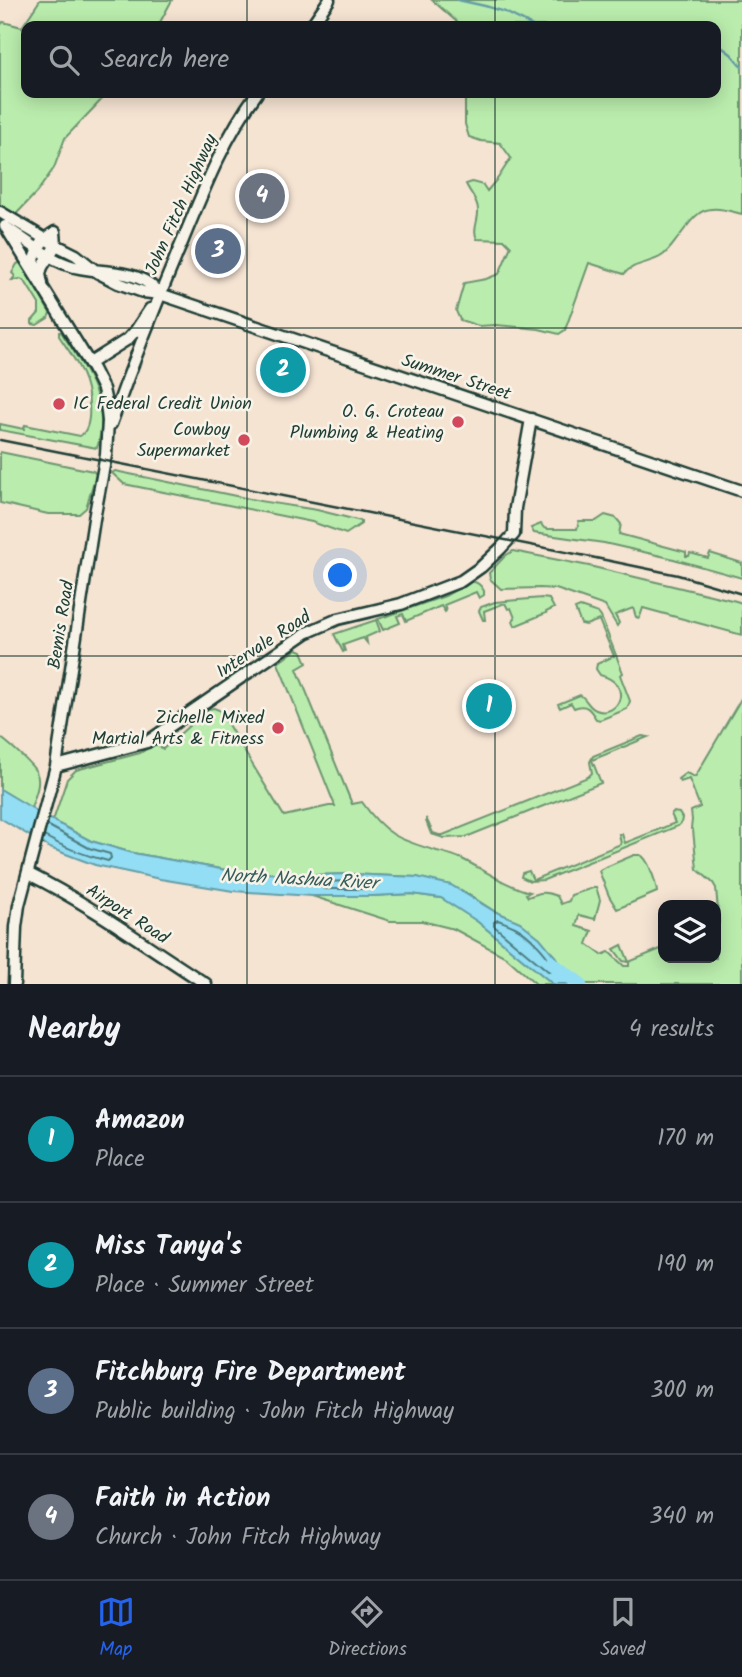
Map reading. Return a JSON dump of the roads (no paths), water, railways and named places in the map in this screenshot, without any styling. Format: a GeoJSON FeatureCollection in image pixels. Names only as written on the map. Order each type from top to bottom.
{"type":"FeatureCollection","features":[{"type":"Feature","properties":{"kind":"main road"},"geometry":{"type":"LineString","coordinates":[[315,21],[330,0]]}},
{"type":"Feature","properties":{"kind":"main road","name":"John Fitch Highway"},"geometry":{"type":"LineString","coordinates":[[108,434],[160,294],[214,166],[229,136],[254,98]]}},
{"type":"Feature","properties":{"kind":"main road"},"geometry":{"type":"LineString","coordinates":[[0,212],[84,260],[97,272]]}},
{"type":"Feature","properties":{"kind":"main road"},"geometry":{"type":"LineString","coordinates":[[3,225],[48,256],[75,268],[97,272]]}},
{"type":"Feature","properties":{"kind":"main road","name":"Bemis Road"},"geometry":{"type":"LineString","coordinates":[[3,225],[90,363],[105,395],[108,421],[56,766],[19,905],[14,984]]}},
{"type":"Feature","properties":{"kind":"main road"},"geometry":{"type":"LineString","coordinates":[[35,275],[33,264],[45,238]]}},
{"type":"Feature","properties":{"kind":"main road"},"geometry":{"type":"LineString","coordinates":[[43,285],[40,274],[42,267],[56,244]]}},
{"type":"Feature","properties":{"kind":"main road","name":"Summer Street"},"geometry":{"type":"LineString","coordinates":[[97,272],[144,292],[160,294],[742,491]]}},
{"type":"Feature","properties":{"kind":"main road","name":"John Fitch Highway"},"geometry":{"type":"LineString","coordinates":[[90,363],[132,335],[160,294]]}},
{"type":"Feature","properties":{"kind":"main road","name":"Intervale Road"},"geometry":{"type":"LineString","coordinates":[[56,766],[138,746],[154,739],[284,647],[317,628],[338,619],[401,604],[461,580],[481,567],[514,534],[515,508],[531,419]]}},
{"type":"Feature","properties":{"kind":"main road","name":"Airport Road"},"geometry":{"type":"LineString","coordinates":[[29,874],[100,915],[206,984]]}},
{"type":"Feature","properties":{"kind":"water"},"geometry":{"type":"Polygon","coordinates":[[[0,789],[91,841],[133,853],[237,872],[417,877],[451,885],[494,911],[520,922],[540,938],[559,961],[567,977],[576,984],[553,984],[478,922],[441,898],[412,894],[312,896],[233,891],[95,865],[50,848],[0,818],[0,789]]]}},
{"type":"Feature","properties":{"kind":"waterway"},"geometry":{"type":"LineString","coordinates":[[458,0],[505,12],[523,21]]}},
{"type":"Feature","properties":{"kind":"waterway"},"geometry":{"type":"LineString","coordinates":[[721,47],[742,67]]}},
{"type":"Feature","properties":{"kind":"waterway","name":"North Nashua River"},"geometry":{"type":"LineString","coordinates":[[551,963],[580,984]]}},
{"type":"Feature","properties":{"kind":"railway"},"geometry":{"type":"LineString","coordinates":[[0,440],[678,575],[742,594]]}},
{"type":"Feature","properties":{"kind":"place","name":"Faith in Action"},"geometry":{"type":"Point","coordinates":[262,196]}},
{"type":"Feature","properties":{"kind":"place","name":"Fitchburg Fire Department"},"geometry":{"type":"Point","coordinates":[218,251]}},
{"type":"Feature","properties":{"kind":"place","name":"Miss Tanya's"},"geometry":{"type":"Point","coordinates":[283,370]}},
{"type":"Feature","properties":{"kind":"place","name":"IC Federal Credit Union"},"geometry":{"type":"Point","coordinates":[59,404]}},
{"type":"Feature","properties":{"kind":"place","name":"O. G. Croteau Plumbing & Heating"},"geometry":{"type":"Point","coordinates":[458,422]}},
{"type":"Feature","properties":{"kind":"place","name":"Cowboy Supermarket"},"geometry":{"type":"Point","coordinates":[244,440]}},
{"type":"Feature","properties":{"kind":"place","name":"Amazon"},"geometry":{"type":"Point","coordinates":[489,706]}},
{"type":"Feature","properties":{"kind":"place","name":"Zichelle Mixed Martial Arts & Fitness"},"geometry":{"type":"Point","coordinates":[278,728]}}]}
